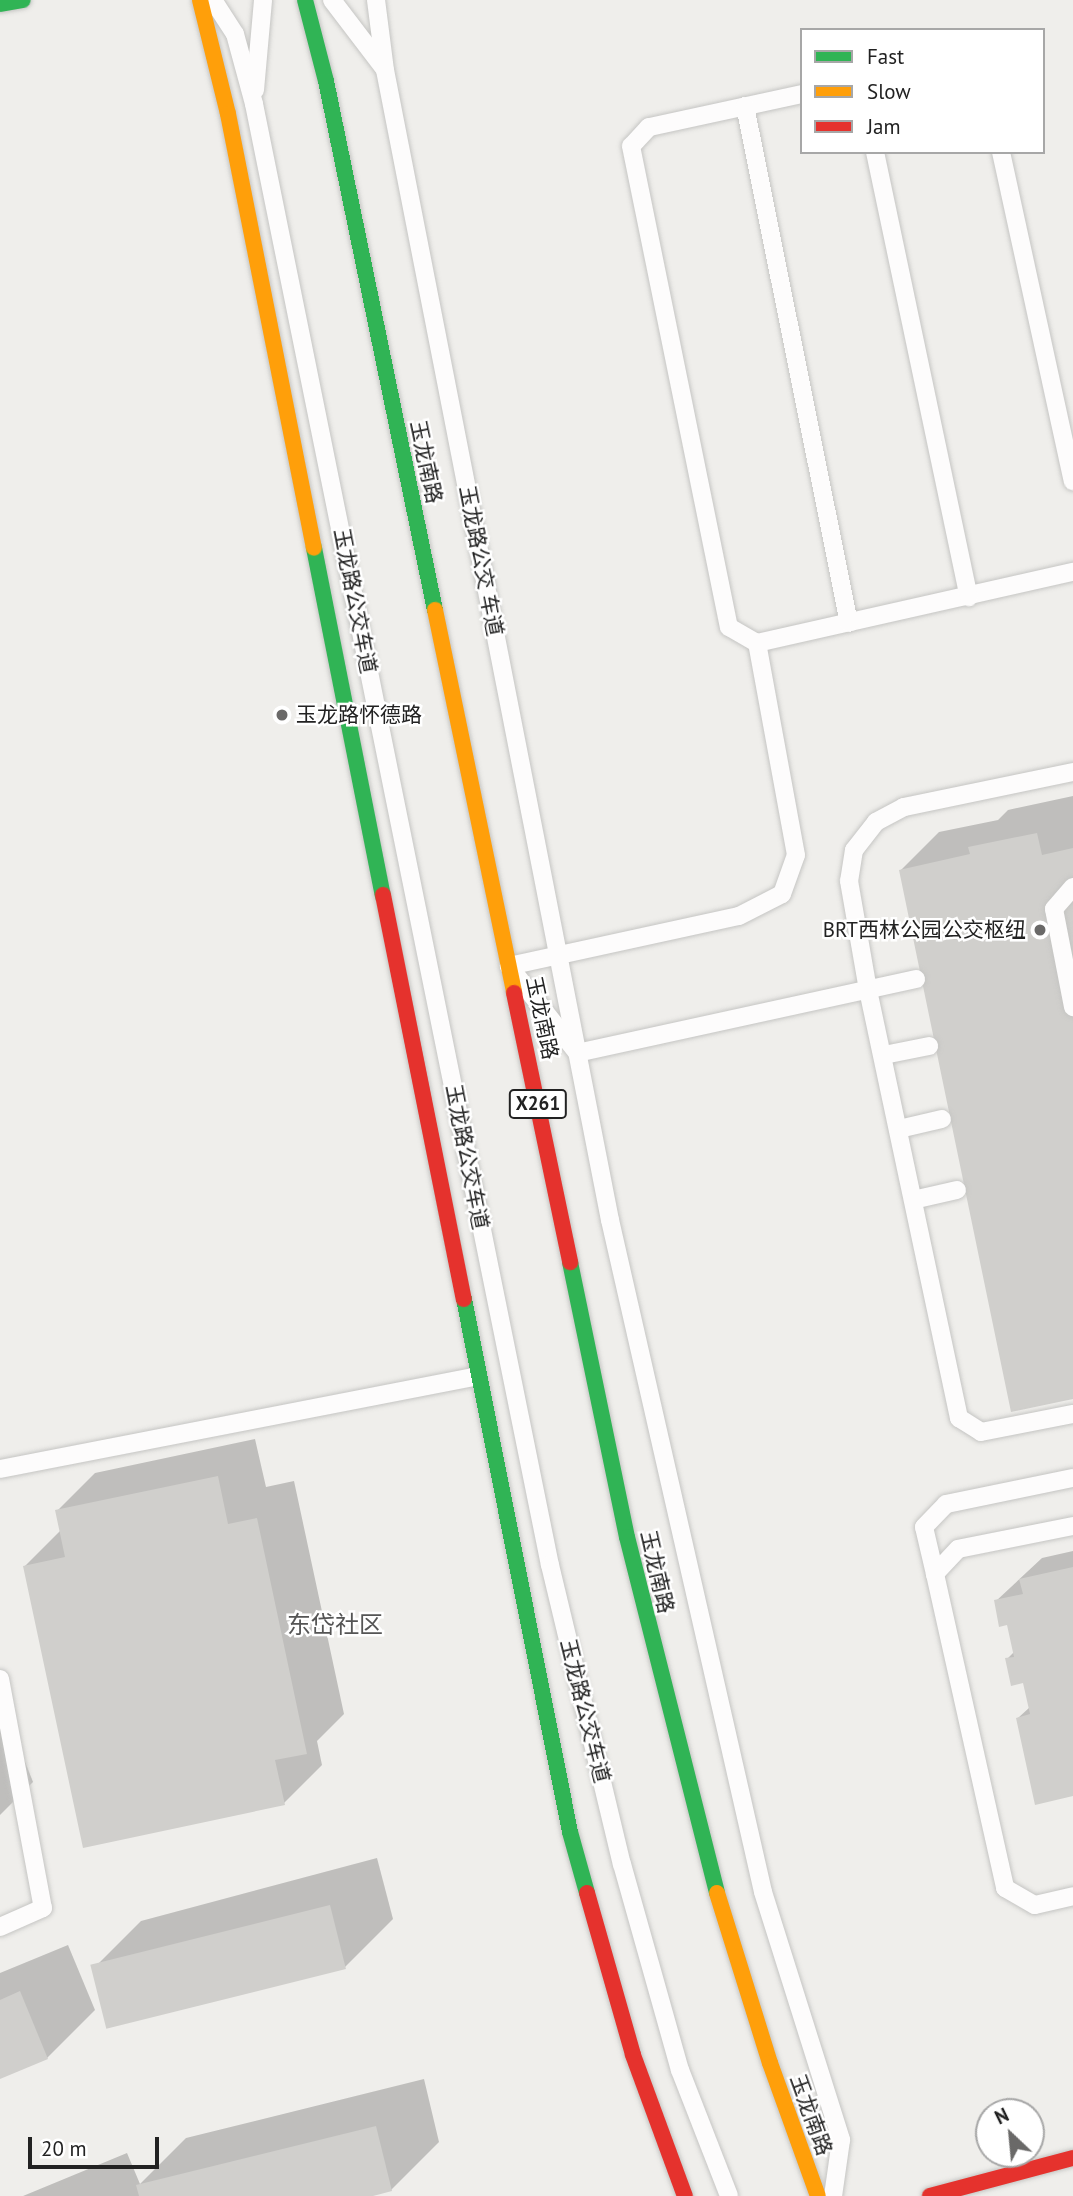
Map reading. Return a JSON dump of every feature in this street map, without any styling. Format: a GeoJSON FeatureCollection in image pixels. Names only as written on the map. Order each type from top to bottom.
{"type":"FeatureCollection","features":[{"type":"Feature","properties":{"kind":"main road"},"geometry":{"type":"LineString","coordinates":[[0,5],[23,0]]}},
{"type":"Feature","properties":{"kind":"main road"},"geometry":{"type":"LineString","coordinates":[[200,0],[228,114],[570,1832],[633,2055],[685,2196]]}},
{"type":"Feature","properties":{"kind":"main road","name":"玉龙南路"},"geometry":{"type":"LineString","coordinates":[[305,0],[326,81],[627,1536],[700,1837],[770,2063],[818,2196]]}},
{"type":"Feature","properties":{"kind":"main road"},"geometry":{"type":"LineString","coordinates":[[930,2196],[1073,2158]]}},
{"type":"Feature","properties":{"kind":"lane"},"geometry":{"type":"LineString","coordinates":[[213,0],[234,34],[254,104]]}},
{"type":"Feature","properties":{"kind":"lane"},"geometry":{"type":"LineString","coordinates":[[254,104],[263,0]]}},
{"type":"Feature","properties":{"kind":"lane"},"geometry":{"type":"LineString","coordinates":[[332,0],[385,70]]}},
{"type":"Feature","properties":{"kind":"lane","name":"玉龙路公交 车道"},"geometry":{"type":"LineString","coordinates":[[376,0],[385,70],[577,1053]]}},
{"type":"Feature","properties":{"kind":"lane"},"geometry":{"type":"LineString","coordinates":[[800,94],[649,127],[631,146],[729,627],[757,643],[1073,572]]}},
{"type":"Feature","properties":{"kind":"lane","name":"玉龙路公交车道"},"geometry":{"type":"LineString","coordinates":[[254,104],[550,1565],[654,1980],[680,2070],[729,2196]]}},
{"type":"Feature","properties":{"kind":"lane"},"geometry":{"type":"LineString","coordinates":[[745,106],[849,624]]}},
{"type":"Feature","properties":{"kind":"lane"},"geometry":{"type":"LineString","coordinates":[[875,154],[969,597]]}},
{"type":"Feature","properties":{"kind":"lane"},"geometry":{"type":"LineString","coordinates":[[1001,154],[1073,481]]}},
{"type":"Feature","properties":{"kind":"lane"},"geometry":{"type":"LineString","coordinates":[[757,643],[796,855],[782,894],[739,916],[509,966],[577,1053],[613,1234],[763,1892],[841,2140],[833,2196]]}},
{"type":"Feature","properties":{"kind":"lane"},"geometry":{"type":"LineString","coordinates":[[1073,772],[904,807],[876,822],[853,850],[849,881],[868,990],[884,1055],[959,1418],[981,1432],[1073,1414]]}},
{"type":"Feature","properties":{"kind":"lane"},"geometry":{"type":"LineString","coordinates":[[1073,887],[1054,909],[1073,1007]]}},
{"type":"Feature","properties":{"kind":"lane"},"geometry":{"type":"LineString","coordinates":[[577,1053],[916,979]]}},
{"type":"Feature","properties":{"kind":"lane"},"geometry":{"type":"LineString","coordinates":[[884,1055],[929,1046]]}},
{"type":"Feature","properties":{"kind":"lane"},"geometry":{"type":"LineString","coordinates":[[899,1129],[942,1119]]}},
{"type":"Feature","properties":{"kind":"lane"},"geometry":{"type":"LineString","coordinates":[[914,1200],[957,1190]]}},
{"type":"Feature","properties":{"kind":"lane"},"geometry":{"type":"LineString","coordinates":[[0,1469],[478,1376]]}},
{"type":"Feature","properties":{"kind":"lane"},"geometry":{"type":"LineString","coordinates":[[1073,1478],[946,1504],[923,1527],[1005,1888],[1035,1905],[1073,1896]]}},
{"type":"Feature","properties":{"kind":"lane"},"geometry":{"type":"LineString","coordinates":[[935,1574],[958,1549],[1073,1526]]}},
{"type":"Feature","properties":{"kind":"lane"},"geometry":{"type":"LineString","coordinates":[[0,1679],[43,1908],[0,1927]]}},
{"type":"Feature","properties":{"kind":"building"},"geometry":{"type":"Polygon","coordinates":[[[1037,833],[1042,855],[1073,848],[1073,1399],[1011,1412],[899,870],[970,854],[968,847],[1037,833]]]}},
{"type":"Feature","properties":{"kind":"building"},"geometry":{"type":"Polygon","coordinates":[[[218,1476],[228,1524],[257,1518],[307,1754],[275,1760],[285,1805],[83,1848],[23,1566],[65,1557],[55,1510],[218,1476]]]}},
{"type":"Feature","properties":{"kind":"building"},"geometry":{"type":"Polygon","coordinates":[[[1073,1567],[1073,1796],[1035,1805],[1016,1718],[1030,1714],[1023,1683],[1011,1686],[1005,1658],[1014,1657],[1007,1625],[999,1627],[994,1600],[1023,1594],[1019,1579],[1073,1567]]]}},
{"type":"Feature","properties":{"kind":"building"},"geometry":{"type":"Polygon","coordinates":[[[330,1905],[346,1969],[106,2029],[90,1965],[330,1905]]]}},
{"type":"Feature","properties":{"kind":"building"},"geometry":{"type":"Polygon","coordinates":[[[20,1991],[48,2059],[0,2079],[0,2000],[20,1991]]]}},
{"type":"Feature","properties":{"kind":"building"},"geometry":{"type":"Polygon","coordinates":[[[376,2126],[392,2191],[373,2196],[139,2196],[136,2185],[376,2126]]]}},
{"type":"Feature","properties":{"kind":"traffic: fast"},"geometry":{"type":"LineString","coordinates":[[0,4],[23,0]]}},
{"type":"Feature","properties":{"kind":"traffic: fast"},"geometry":{"type":"LineString","coordinates":[[305,0],[326,81],[435,610]]}},
{"type":"Feature","properties":{"kind":"traffic: fast"},"geometry":{"type":"LineString","coordinates":[[314,548],[383,895]]}},
{"type":"Feature","properties":{"kind":"traffic: fast"},"geometry":{"type":"LineString","coordinates":[[570,1262],[627,1537],[717,1893]]}},
{"type":"Feature","properties":{"kind":"traffic: fast"},"geometry":{"type":"LineString","coordinates":[[464,1299],[570,1832],[587,1893]]}},
{"type":"Feature","properties":{"kind":"traffic: slow"},"geometry":{"type":"LineString","coordinates":[[200,0],[228,114],[314,548]]}},
{"type":"Feature","properties":{"kind":"traffic: slow"},"geometry":{"type":"LineString","coordinates":[[435,610],[514,993]]}},
{"type":"Feature","properties":{"kind":"traffic: slow"},"geometry":{"type":"LineString","coordinates":[[717,1893],[770,2063],[818,2196]]}},
{"type":"Feature","properties":{"kind":"traffic: jam"},"geometry":{"type":"LineString","coordinates":[[383,895],[464,1299]]}},
{"type":"Feature","properties":{"kind":"traffic: jam"},"geometry":{"type":"LineString","coordinates":[[514,993],[570,1262]]}},
{"type":"Feature","properties":{"kind":"traffic: jam"},"geometry":{"type":"LineString","coordinates":[[587,1893],[633,2055],[685,2196]]}},
{"type":"Feature","properties":{"kind":"traffic: jam"},"geometry":{"type":"LineString","coordinates":[[930,2196],[1073,2158]]}},
{"type":"Feature","properties":{"kind":"place","name":"玉龙路怀德路"},"geometry":{"type":"Point","coordinates":[282,715]}},
{"type":"Feature","properties":{"kind":"place","name":"BRT西林公园公交枢纽"},"geometry":{"type":"Point","coordinates":[1040,930]}},
{"type":"Feature","properties":{"kind":"district","name":"东岱社区"},"geometry":{"type":"Point","coordinates":[335,1625]}}]}
